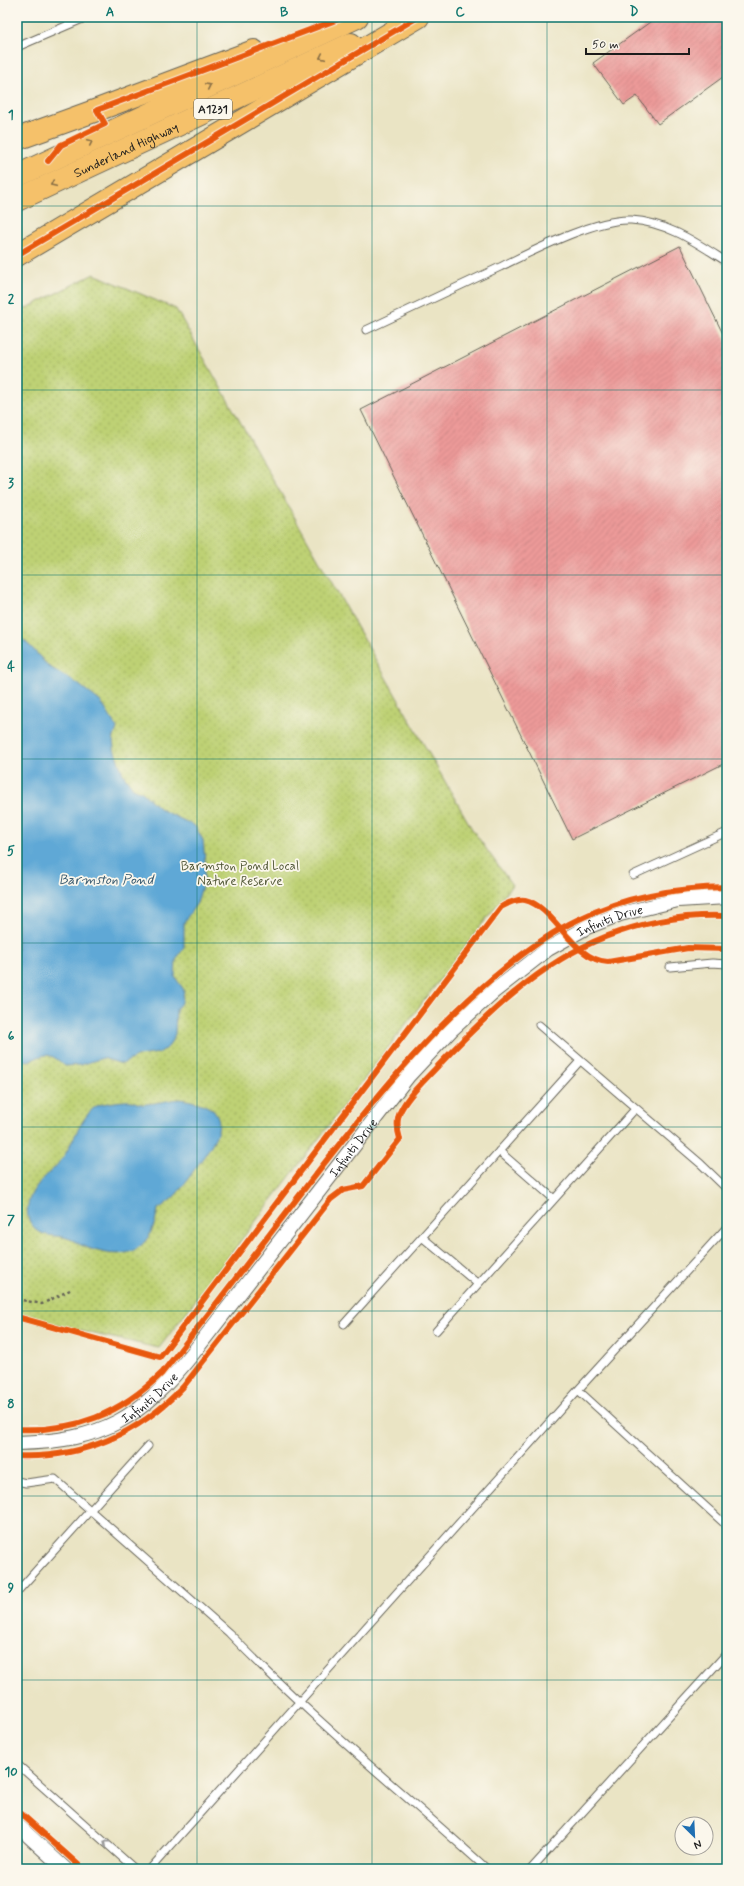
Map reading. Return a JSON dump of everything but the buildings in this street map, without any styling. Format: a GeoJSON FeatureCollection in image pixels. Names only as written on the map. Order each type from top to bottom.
{"type":"FeatureCollection","features":[{"type":"Feature","properties":{"kind":"highway"},"geometry":{"type":"LineString","coordinates":[[17,139],[344,17]]}},
{"type":"Feature","properties":{"kind":"highway","name":"Sunderland Highway"},"geometry":{"type":"LineString","coordinates":[[17,176],[357,17]]}},
{"type":"Feature","properties":{"kind":"highway","name":"Sunderland Highway"},"geometry":{"type":"LineString","coordinates":[[17,200],[408,17]]}},
{"type":"Feature","properties":{"kind":"highway"},"geometry":{"type":"LineString","coordinates":[[17,255],[418,17]]}},
{"type":"Feature","properties":{"kind":"street","name":"Infiniti Drive"},"geometry":{"type":"LineString","coordinates":[[17,1443],[61,1440],[86,1434],[108,1427],[131,1415],[149,1402],[169,1383],[193,1353],[408,1076],[452,1029],[521,969],[569,937],[620,914],[678,900],[727,897]]}},
{"type":"Feature","properties":{"kind":"street"},"geometry":{"type":"LineString","coordinates":[[17,1825],[65,1869]]}},
{"type":"Feature","properties":{"kind":"lane"},"geometry":{"type":"LineString","coordinates":[[17,47],[87,17]]}},
{"type":"Feature","properties":{"kind":"lane"},"geometry":{"type":"LineString","coordinates":[[366,330],[531,252],[594,225],[630,220],[665,227],[683,234],[727,262]]}},
{"type":"Feature","properties":{"kind":"lane"},"geometry":{"type":"LineString","coordinates":[[633,875],[727,832]]}},
{"type":"Feature","properties":{"kind":"lane"},"geometry":{"type":"LineString","coordinates":[[670,966],[727,964]]}},
{"type":"Feature","properties":{"kind":"lane"},"geometry":{"type":"LineString","coordinates":[[539,1025],[701,1164],[727,1189]]}},
{"type":"Feature","properties":{"kind":"lane"},"geometry":{"type":"LineString","coordinates":[[344,1324],[580,1061]]}},
{"type":"Feature","properties":{"kind":"lane"},"geometry":{"type":"LineString","coordinates":[[436,1331],[636,1108]]}},
{"type":"Feature","properties":{"kind":"lane"},"geometry":{"type":"LineString","coordinates":[[499,1151],[554,1199]]}},
{"type":"Feature","properties":{"kind":"lane"},"geometry":{"type":"LineString","coordinates":[[150,1869],[578,1390],[727,1227]]}},
{"type":"Feature","properties":{"kind":"lane"},"geometry":{"type":"LineString","coordinates":[[422,1237],[478,1284]]}},
{"type":"Feature","properties":{"kind":"lane"},"geometry":{"type":"LineString","coordinates":[[578,1390],[727,1526]]}},
{"type":"Feature","properties":{"kind":"lane"},"geometry":{"type":"LineString","coordinates":[[17,1592],[148,1446]]}},
{"type":"Feature","properties":{"kind":"lane"},"geometry":{"type":"LineString","coordinates":[[17,1481],[26,1482],[55,1479],[229,1633],[300,1702],[487,1869]]}},
{"type":"Feature","properties":{"kind":"lane"},"geometry":{"type":"LineString","coordinates":[[532,1869],[727,1653]]}},
{"type":"Feature","properties":{"kind":"lane"},"geometry":{"type":"LineString","coordinates":[[17,1764],[135,1869]]}},
{"type":"Feature","properties":{"kind":"path"},"geometry":{"type":"LineString","coordinates":[[17,1299],[42,1304],[70,1290]]}},
{"type":"Feature","properties":{"kind":"green space","name":"Barmston Pond Local Nature Reserve"},"geometry":{"type":"Polygon","coordinates":[[[94,274],[176,309],[472,829],[512,885],[159,1348],[17,1317],[17,313],[94,274]]]}},
{"type":"Feature","properties":{"kind":"water","name":"Barmston Pond"},"geometry":{"type":"Polygon","coordinates":[[[17,634],[48,666],[78,684],[101,702],[117,728],[113,740],[114,749],[123,774],[133,788],[142,792],[160,809],[195,826],[203,840],[205,862],[204,879],[197,903],[184,922],[184,947],[176,960],[175,977],[184,990],[182,1002],[176,1009],[175,1034],[169,1046],[159,1053],[138,1056],[122,1064],[103,1058],[80,1065],[65,1066],[57,1059],[45,1055],[31,1060],[17,1060],[17,634]]]}},
{"type":"Feature","properties":{"kind":"water"},"geometry":{"type":"Polygon","coordinates":[[[180,1099],[198,1103],[210,1108],[217,1115],[219,1123],[217,1132],[206,1154],[180,1190],[158,1209],[149,1236],[141,1245],[132,1251],[122,1253],[97,1251],[64,1237],[43,1234],[34,1228],[28,1219],[27,1211],[32,1193],[39,1183],[62,1159],[83,1121],[93,1109],[102,1104],[121,1101],[132,1101],[139,1104],[145,1104],[180,1099]]]}},
{"type":"Feature","properties":{"kind":"cycle path"},"geometry":{"type":"LineString","coordinates":[[48,161],[61,145],[105,124],[97,110],[344,17]]}},
{"type":"Feature","properties":{"kind":"cycle path"},"geometry":{"type":"LineString","coordinates":[[17,255],[418,17]]}},
{"type":"Feature","properties":{"kind":"cycle path"},"geometry":{"type":"LineString","coordinates":[[17,1429],[59,1427],[96,1418],[113,1410],[130,1399],[162,1373],[333,1152],[398,1073],[420,1048],[468,1000],[524,953],[544,939],[577,920],[613,905],[650,895],[688,889],[727,887]]}},
{"type":"Feature","properties":{"kind":"cycle path"},"geometry":{"type":"LineString","coordinates":[[17,1317],[160,1357],[501,907],[519,900],[525,900],[536,905],[546,912],[584,952],[595,959],[608,962],[688,948],[727,949]]}},
{"type":"Feature","properties":{"kind":"cycle path"},"geometry":{"type":"LineString","coordinates":[[17,1456],[41,1456],[86,1448],[108,1440],[128,1430],[148,1418],[166,1404],[183,1387],[331,1199],[343,1190],[363,1186],[400,1139],[398,1117],[404,1104],[412,1093],[473,1030],[535,976],[581,948],[605,937],[634,927],[665,920],[696,916],[727,916]]}},
{"type":"Feature","properties":{"kind":"cycle path"},"geometry":{"type":"LineString","coordinates":[[17,1810],[83,1869]]}}]}
